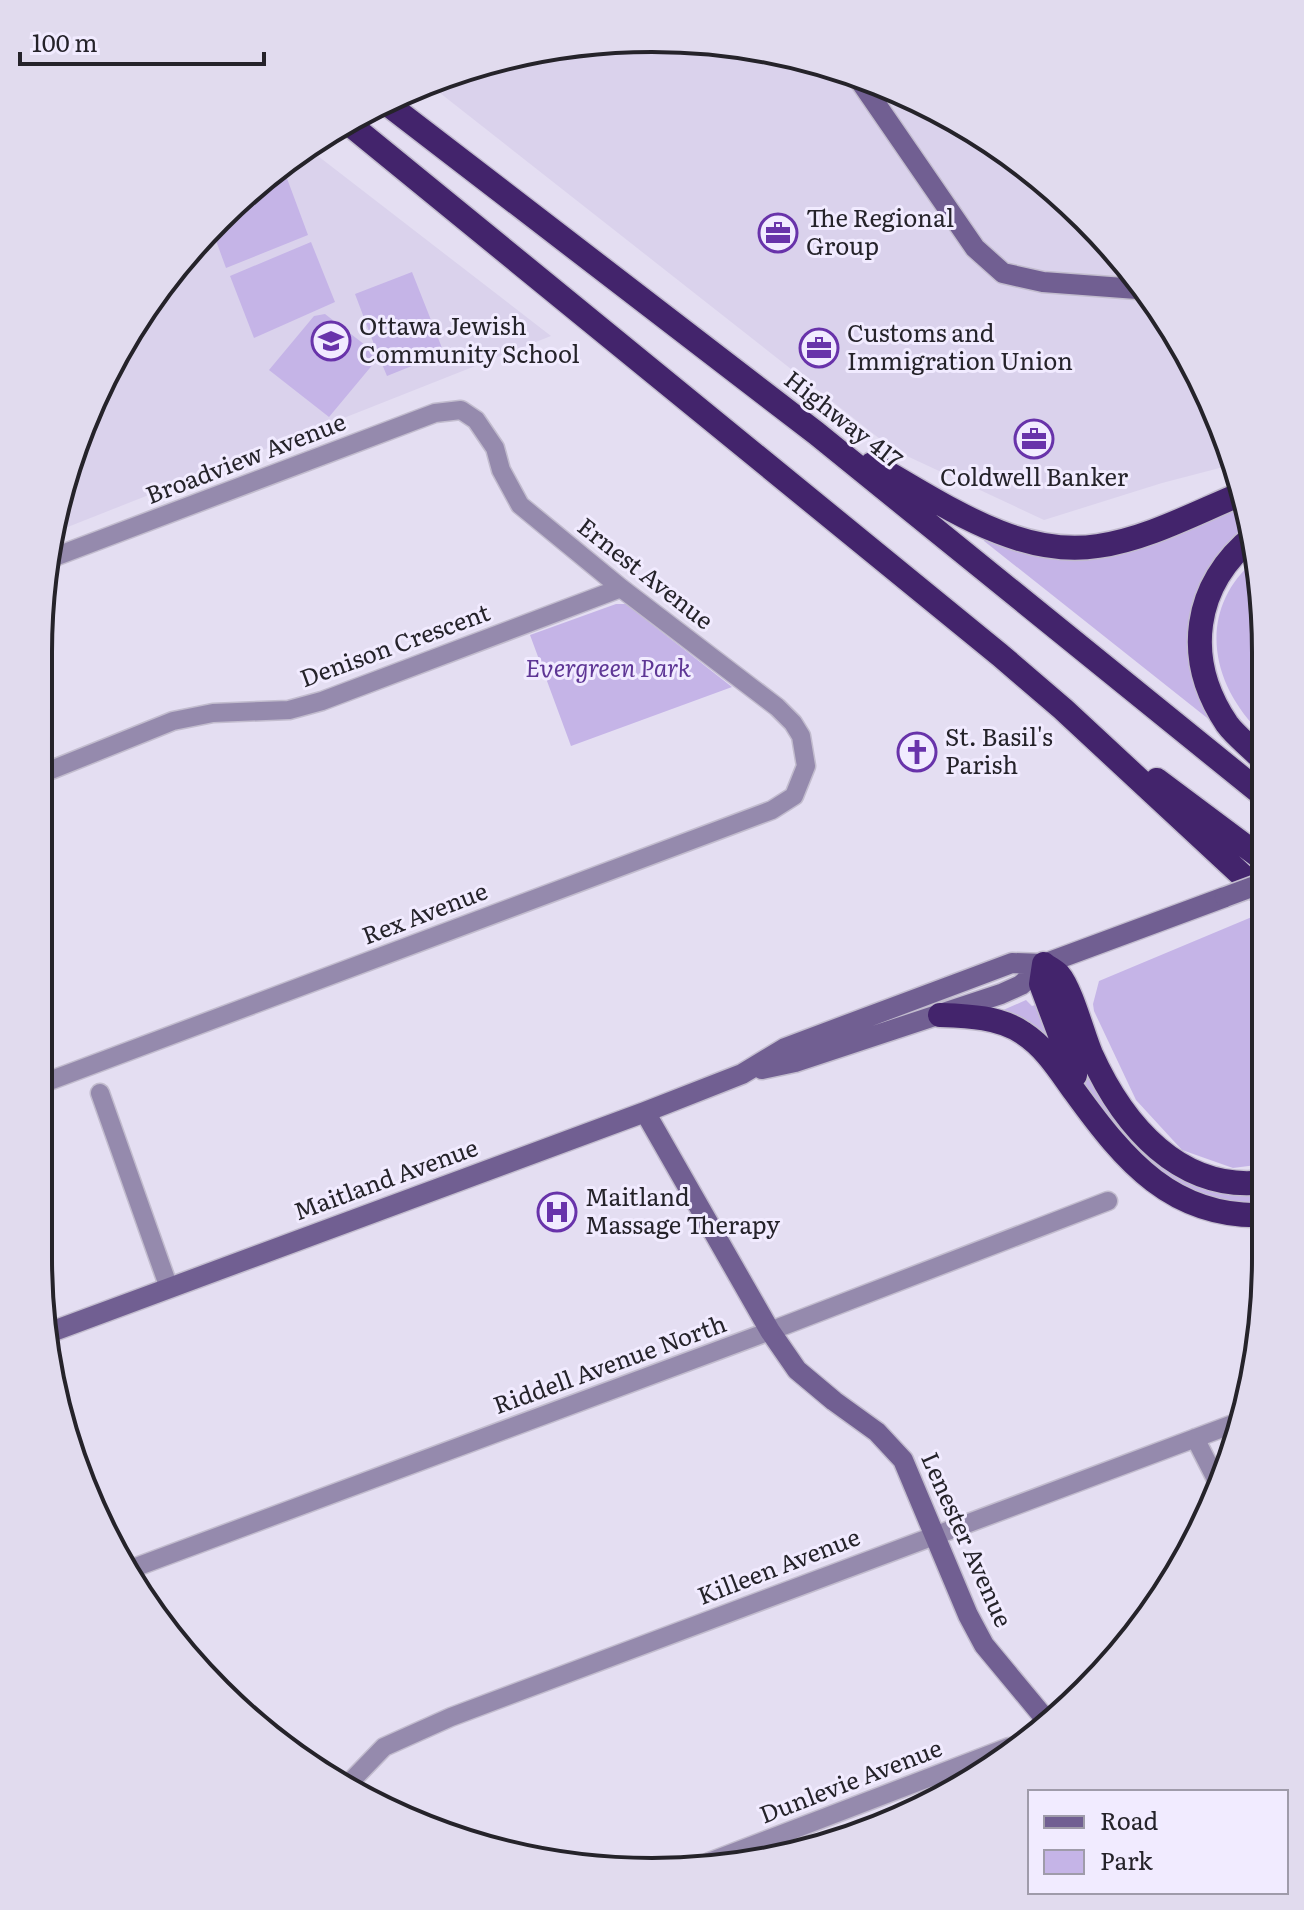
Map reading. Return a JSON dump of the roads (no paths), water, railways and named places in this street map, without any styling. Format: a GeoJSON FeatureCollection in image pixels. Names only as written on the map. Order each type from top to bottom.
{"type":"FeatureCollection","features":[{"type":"Feature","properties":{"kind":"highway","name":"Highway 417"},"geometry":{"type":"LineString","coordinates":[[396,110],[816,433],[1252,786]]}},
{"type":"Feature","properties":{"kind":"highway"},"geometry":{"type":"LineString","coordinates":[[356,130],[1063,709],[1252,851]]}},
{"type":"Feature","properties":{"kind":"highway"},"geometry":{"type":"LineString","coordinates":[[816,433],[968,517],[1019,540],[1059,547],[1096,547],[1133,538],[1232,498]]}},
{"type":"Feature","properties":{"kind":"highway"},"geometry":{"type":"LineString","coordinates":[[1242,547],[1223,566],[1206,597],[1199,634],[1205,681],[1228,725],[1252,749]]}},
{"type":"Feature","properties":{"kind":"highway"},"geometry":{"type":"LineString","coordinates":[[1063,709],[1252,885]]}},
{"type":"Feature","properties":{"kind":"highway"},"geometry":{"type":"LineString","coordinates":[[1107,1136],[1067,1058],[1041,984],[1044,964],[1061,977],[1092,1056],[1121,1108],[1165,1155],[1199,1176],[1236,1185],[1252,1183]]}},
{"type":"Feature","properties":{"kind":"highway"},"geometry":{"type":"LineString","coordinates":[[940,1015],[992,1020],[1021,1031],[1046,1051],[1107,1136],[1145,1175],[1168,1192],[1206,1209],[1252,1216]]}},
{"type":"Feature","properties":{"kind":"main road"},"geometry":{"type":"LineString","coordinates":[[868,93],[975,248],[1003,273],[1043,282],[1129,288]]}},
{"type":"Feature","properties":{"kind":"main road","name":"Maitland Avenue"},"geometry":{"type":"LineString","coordinates":[[56,1330],[742,1074],[795,1062],[1021,985],[1044,964],[1252,887]]}},
{"type":"Feature","properties":{"kind":"main road","name":"Maitland Avenue"},"geometry":{"type":"LineString","coordinates":[[742,1074],[785,1048],[1012,963],[1044,964]]}},
{"type":"Feature","properties":{"kind":"main road","name":"Lenester Avenue"},"geometry":{"type":"LineString","coordinates":[[645,1112],[770,1331],[797,1370],[877,1432],[903,1460],[968,1615],[984,1645],[1041,1714]]}},
{"type":"Feature","properties":{"kind":"street","name":"Broadview Avenue"},"geometry":{"type":"LineString","coordinates":[[60,555],[435,413],[461,410]]}},
{"type":"Feature","properties":{"kind":"street","name":"Ernest Avenue"},"geometry":{"type":"LineString","coordinates":[[461,410],[476,420],[495,448],[501,470],[520,505],[621,588],[777,707],[801,736],[806,766]]}},
{"type":"Feature","properties":{"kind":"street","name":"Denison Crescent"},"geometry":{"type":"LineString","coordinates":[[52,770],[173,721],[213,713],[289,710],[322,701],[621,588]]}},
{"type":"Feature","properties":{"kind":"street","name":"Rex Avenue"},"geometry":{"type":"LineString","coordinates":[[52,1080],[772,810],[794,796],[806,766]]}},
{"type":"Feature","properties":{"kind":"street"},"geometry":{"type":"LineString","coordinates":[[100,1093],[169,1288]]}},
{"type":"Feature","properties":{"kind":"street","name":"Riddell Avenue North"},"geometry":{"type":"LineString","coordinates":[[137,1566],[770,1331],[1108,1201]]}},
{"type":"Feature","properties":{"kind":"street","name":"Killeen Avenue"},"geometry":{"type":"LineString","coordinates":[[354,1779],[384,1747],[451,1717],[1228,1426]]}},
{"type":"Feature","properties":{"kind":"street"},"geometry":{"type":"LineString","coordinates":[[1195,1438],[1212,1472]]}},
{"type":"Feature","properties":{"kind":"street","name":"Dunlevie Avenue"},"geometry":{"type":"LineString","coordinates":[[735,1852],[987,1755]]}},
{"type":"Feature","properties":{"kind":"place","name":"The Regional Group"},"geometry":{"type":"Point","coordinates":[778,233]}},
{"type":"Feature","properties":{"kind":"place","name":"Ottawa Jewish Community School"},"geometry":{"type":"Point","coordinates":[331,341]}},
{"type":"Feature","properties":{"kind":"place","name":"Customs and Immigration Union"},"geometry":{"type":"Point","coordinates":[819,348]}},
{"type":"Feature","properties":{"kind":"place","name":"Coldwell Banker"},"geometry":{"type":"Point","coordinates":[1034,439]}},
{"type":"Feature","properties":{"kind":"place","name":"St. Basil's Parish"},"geometry":{"type":"Point","coordinates":[917,752]}},
{"type":"Feature","properties":{"kind":"place","name":"Maitland Massage Therapy"},"geometry":{"type":"Point","coordinates":[557,1212]}},
{"type":"Feature","properties":{"kind":"park label","name":"Evergreen Park"},"geometry":{"type":"Point","coordinates":[608,669]}}]}
